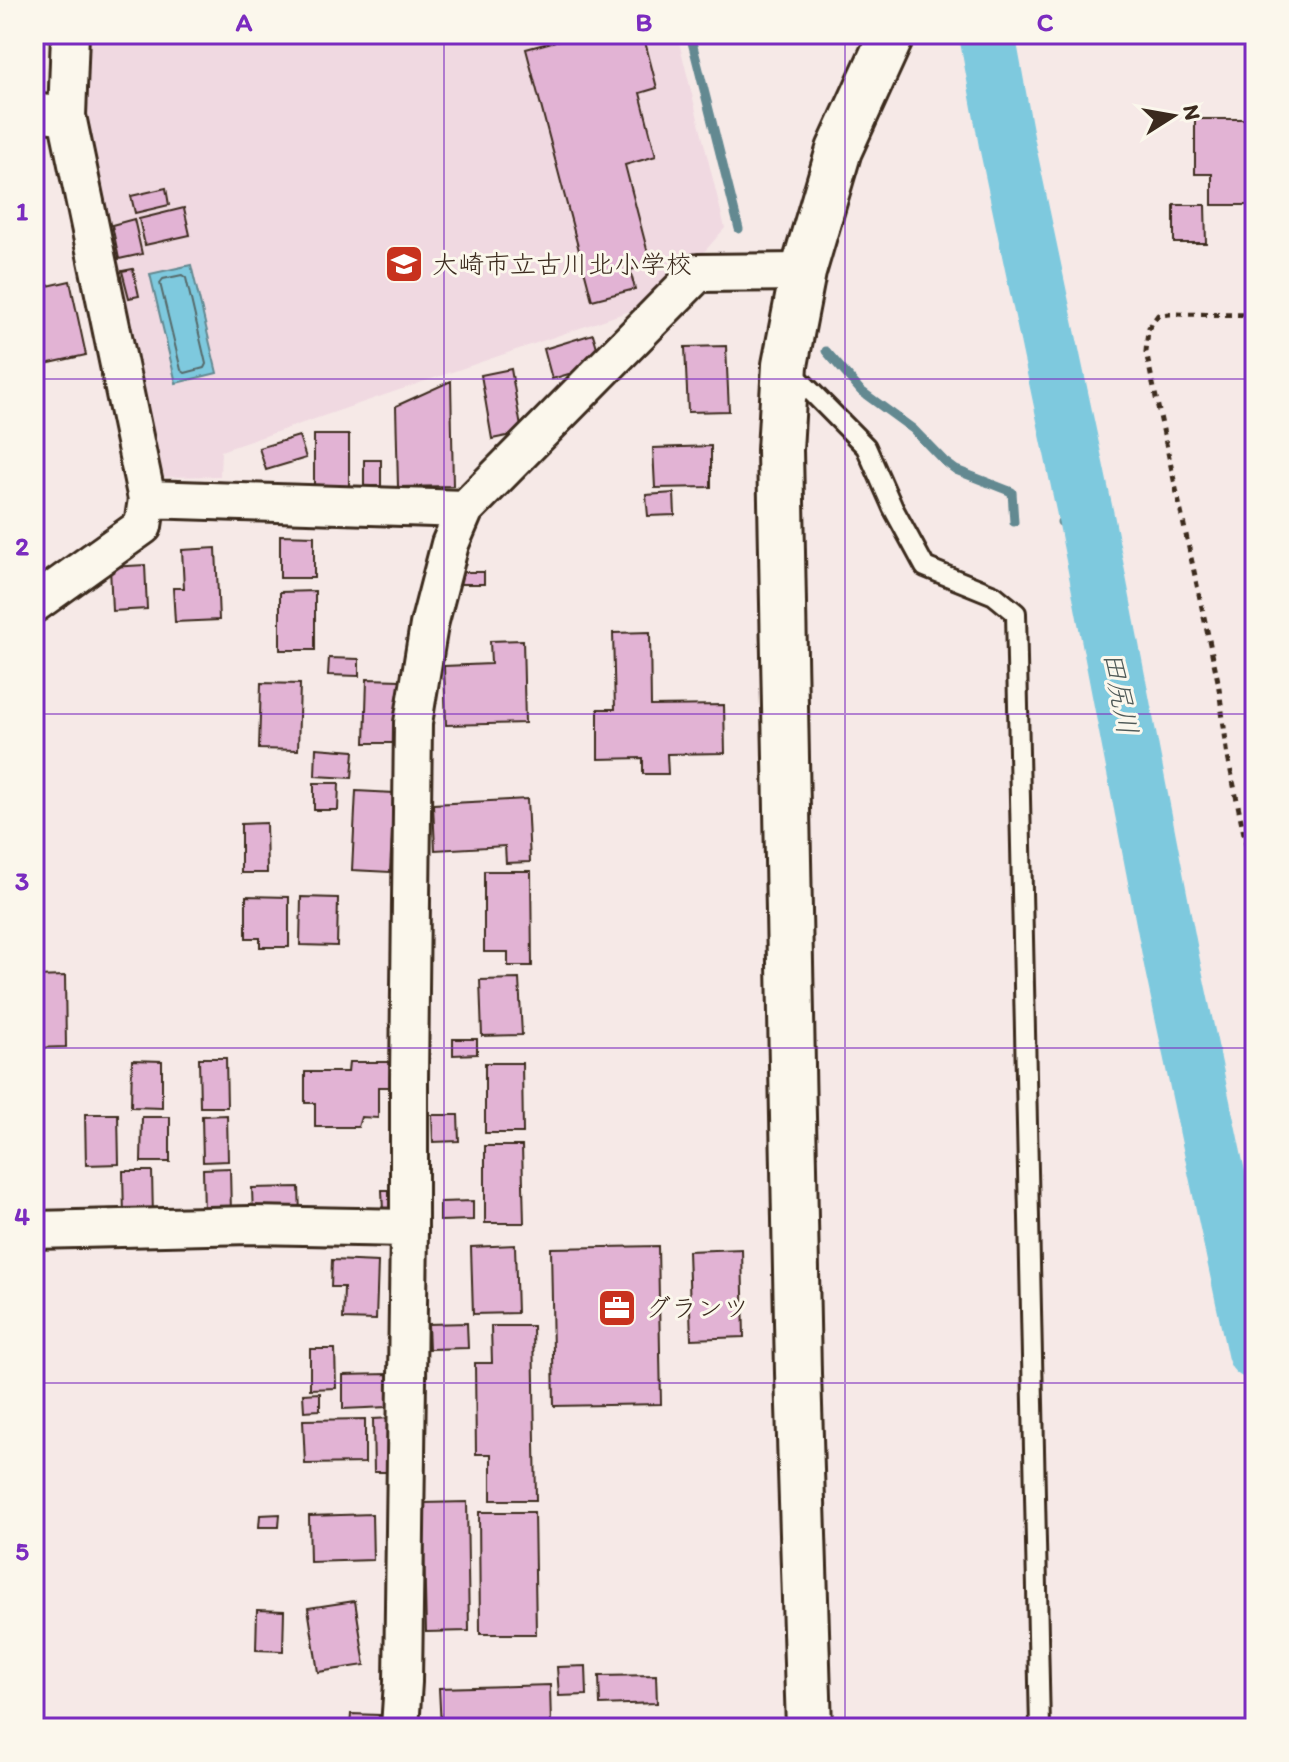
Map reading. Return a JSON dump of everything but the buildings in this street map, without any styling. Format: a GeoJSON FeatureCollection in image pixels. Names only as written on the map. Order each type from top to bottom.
{"type":"FeatureCollection","features":[{"type":"Feature","properties":{"kind":"street"},"geometry":{"type":"LineString","coordinates":[[34,604],[143,526],[147,499],[50,114],[70,34]]}},
{"type":"Feature","properties":{"kind":"street"},"geometry":{"type":"LineString","coordinates":[[809,1728],[798,1357],[780,466],[785,365],[803,272],[839,150],[892,34]]}},
{"type":"Feature","properties":{"kind":"street"},"geometry":{"type":"LineString","coordinates":[[400,1728],[409,1228],[413,723],[429,625],[450,544],[465,509],[698,273],[803,272]]}},
{"type":"Feature","properties":{"kind":"street"},"geometry":{"type":"LineString","coordinates":[[147,499],[465,509]]}},
{"type":"Feature","properties":{"kind":"street"},"geometry":{"type":"LineString","coordinates":[[34,1230],[251,1225],[409,1228]]}},
{"type":"Feature","properties":{"kind":"lane"},"geometry":{"type":"LineString","coordinates":[[785,365],[866,447],[893,508],[925,567],[994,595],[1016,613],[1040,1728]]}},
{"type":"Feature","properties":{"kind":"path"},"geometry":{"type":"LineString","coordinates":[[1255,315],[1158,315],[1148,329],[1146,352],[1218,681],[1228,757],[1255,887]]}},
{"type":"Feature","properties":{"kind":"shaded area","name":"大崎市立古川北小学校"},"geometry":{"type":"Polygon","coordinates":[[[83,34],[677,34],[725,228],[662,300],[221,451],[220,476],[164,477],[80,120],[83,34]]]}},
{"type":"Feature","properties":{"kind":"water"},"geometry":{"type":"Polygon","coordinates":[[[191,265],[217,373],[176,383],[150,274],[191,265]]]}},
{"type":"Feature","properties":{"kind":"waterway"},"geometry":{"type":"LineString","coordinates":[[690,34],[739,229]]}},
{"type":"Feature","properties":{"kind":"waterway","name":"田尻川"},"geometry":{"type":"LineString","coordinates":[[987,34],[1007,144],[1087,522],[1173,968],[1255,1352]]}},
{"type":"Feature","properties":{"kind":"waterway"},"geometry":{"type":"LineString","coordinates":[[826,351],[861,391],[913,429],[944,461],[956,470],[1012,492],[1014,522]]}},
{"type":"Feature","properties":{"kind":"waterway"},"geometry":{"type":"LineString","coordinates":[[1061,522],[1087,522]]}},
{"type":"Feature","properties":{"kind":"place","name":"大崎市立古川北小学校"},"geometry":{"type":"Point","coordinates":[404,264]}},
{"type":"Feature","properties":{"kind":"place","name":"グランツ"},"geometry":{"type":"Point","coordinates":[617,1308]}}]}
